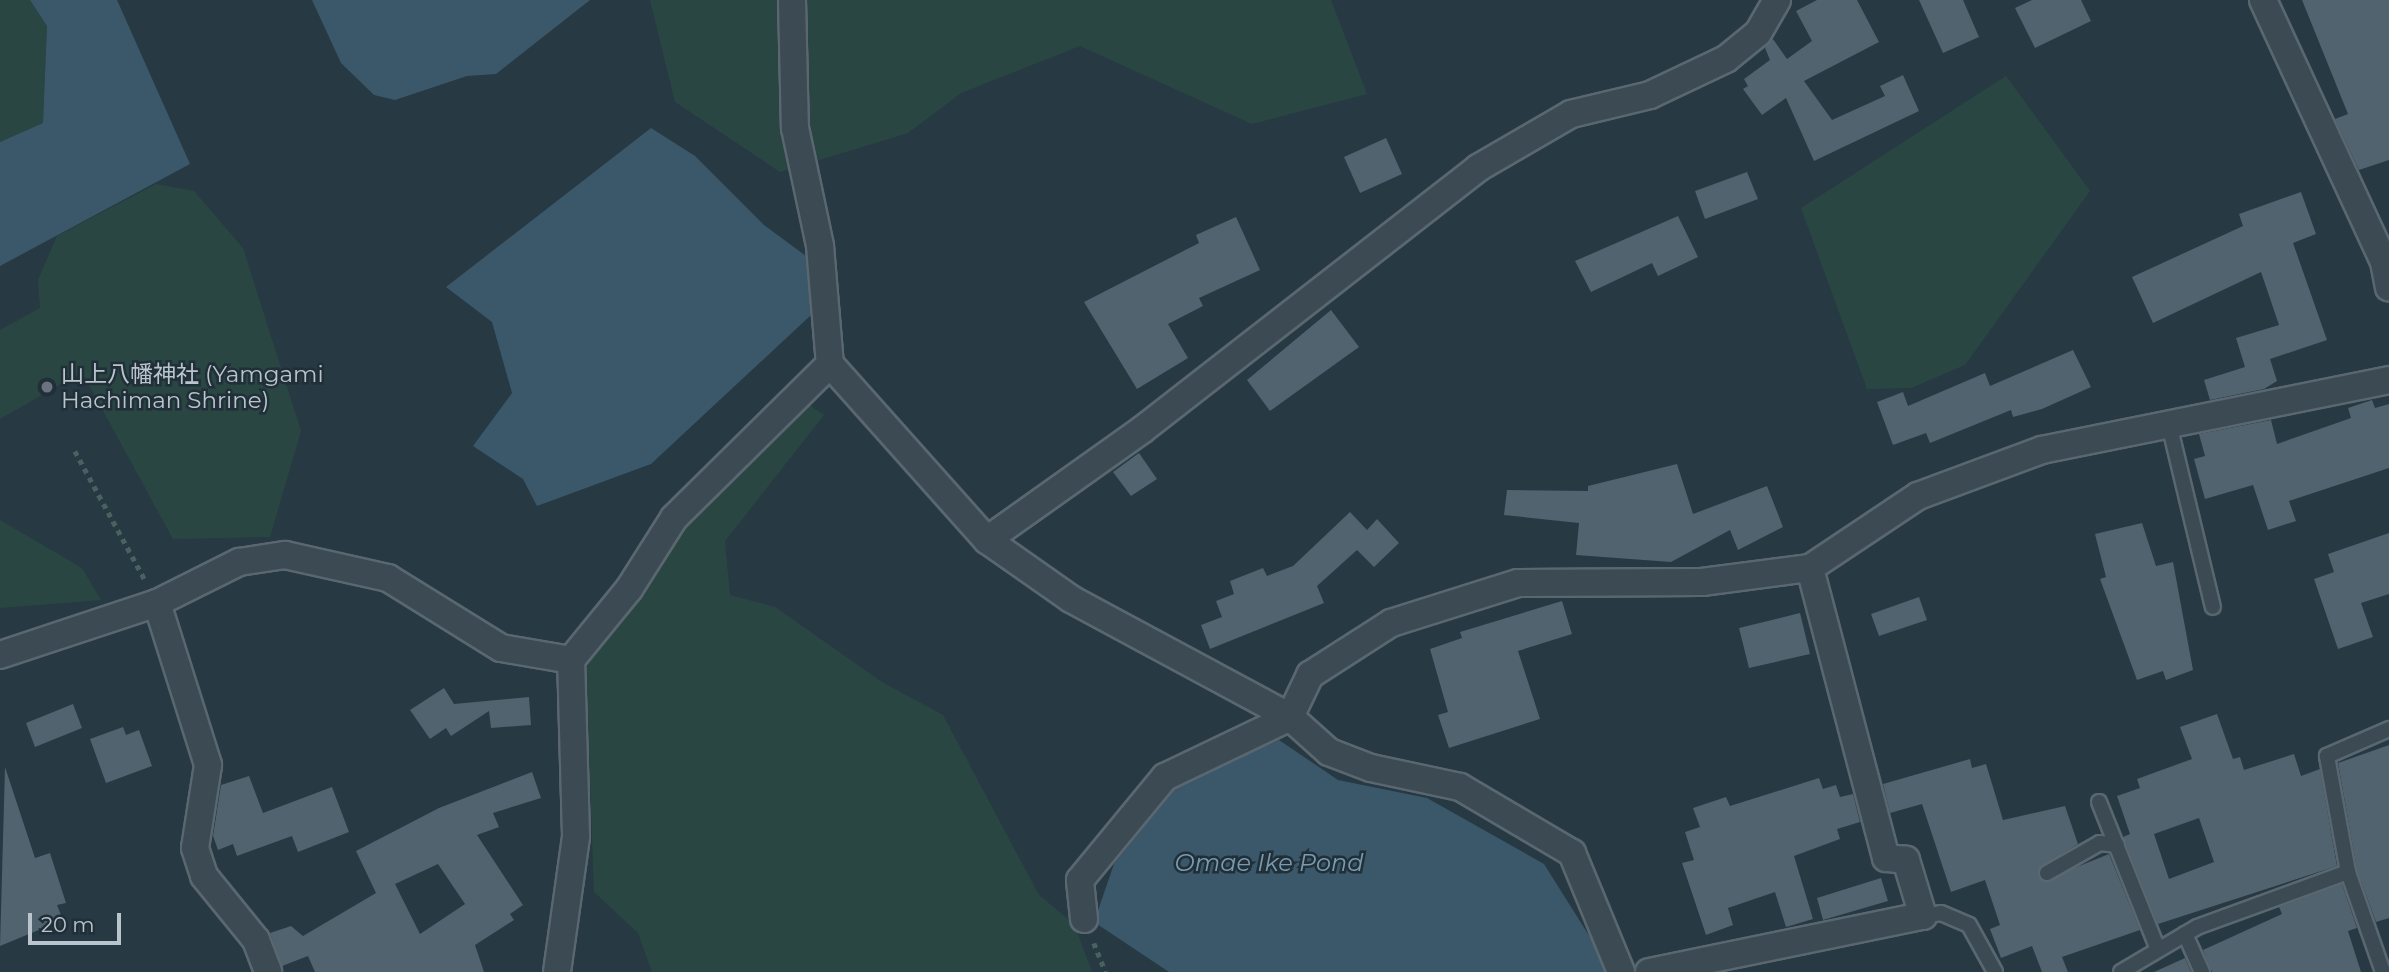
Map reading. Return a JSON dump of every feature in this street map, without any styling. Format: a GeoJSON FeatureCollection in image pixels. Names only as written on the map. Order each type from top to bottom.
{"type":"FeatureCollection","features":[{"type":"Feature","properties":{"kind":"street"},"geometry":{"type":"LineString","coordinates":[[792,0],[794,128],[820,246],[830,363],[986,540],[1071,599],[1290,717],[1329,752],[1371,768],[1460,787],[1572,853],[1621,972]]}},
{"type":"Feature","properties":{"kind":"street"},"geometry":{"type":"LineString","coordinates":[[986,540],[1143,429],[1478,168],[1571,114],[1650,95],[1726,59],[1758,33],[1777,0]]}},
{"type":"Feature","properties":{"kind":"street"},"geometry":{"type":"LineString","coordinates":[[2263,0],[2384,262],[2389,288]]}},
{"type":"Feature","properties":{"kind":"street"},"geometry":{"type":"LineString","coordinates":[[557,972],[576,836],[571,660],[629,589],[674,518],[830,363]]}},
{"type":"Feature","properties":{"kind":"street"},"geometry":{"type":"LineString","coordinates":[[1084,919],[1080,880],[1165,777],[1290,717],[1310,675],[1351,644],[1391,623],[1518,583],[1702,582],[1810,568],[1918,496],[2042,450],[2168,420],[2389,380]]}},
{"type":"Feature","properties":{"kind":"street"},"geometry":{"type":"LineString","coordinates":[[0,655],[157,603],[239,562],[285,555],[388,578],[501,649],[571,660]]}},
{"type":"Feature","properties":{"kind":"street"},"geometry":{"type":"LineString","coordinates":[[1649,972],[1923,916],[1906,860],[1886,858],[1810,568]]}},
{"type":"Feature","properties":{"kind":"street"},"geometry":{"type":"LineString","coordinates":[[157,603],[208,765],[195,848],[204,876],[256,940],[268,972]]}},
{"type":"Feature","properties":{"kind":"lane"},"geometry":{"type":"LineString","coordinates":[[2168,420],[2213,607]]}},
{"type":"Feature","properties":{"kind":"lane"},"geometry":{"type":"LineString","coordinates":[[2383,972],[2348,872],[2327,756],[2389,729]]}},
{"type":"Feature","properties":{"kind":"lane"},"geometry":{"type":"LineString","coordinates":[[2099,802],[2157,947]]}},
{"type":"Feature","properties":{"kind":"lane"},"geometry":{"type":"LineString","coordinates":[[2047,873],[2100,843],[2117,845]]}},
{"type":"Feature","properties":{"kind":"lane"},"geometry":{"type":"LineString","coordinates":[[2121,972],[2157,947],[2185,934],[2348,872]]}},
{"type":"Feature","properties":{"kind":"lane"},"geometry":{"type":"LineString","coordinates":[[1923,916],[1941,913],[1969,925],[1995,972]]}},
{"type":"Feature","properties":{"kind":"lane"},"geometry":{"type":"LineString","coordinates":[[2185,934],[2202,972]]}},
{"type":"Feature","properties":{"kind":"path"},"geometry":{"type":"LineString","coordinates":[[75,451],[157,603]]}},
{"type":"Feature","properties":{"kind":"green space"},"geometry":{"type":"Polygon","coordinates":[[[0,0],[30,0],[47,26],[43,123],[0,142],[0,0]]]}},
{"type":"Feature","properties":{"kind":"green space"},"geometry":{"type":"Polygon","coordinates":[[[650,0],[1331,0],[1367,94],[1252,124],[1080,46],[961,93],[908,133],[780,172],[675,102],[650,0]]]}},
{"type":"Feature","properties":{"kind":"green space"},"geometry":{"type":"Polygon","coordinates":[[[2006,76],[2090,191],[1965,365],[1911,388],[1867,389],[1801,208],[2006,76]]]}},
{"type":"Feature","properties":{"kind":"green space"},"geometry":{"type":"Polygon","coordinates":[[[156,184],[194,191],[243,248],[301,431],[270,537],[173,539],[82,372],[0,419],[0,330],[40,308],[38,280],[57,236],[156,184]]]}},
{"type":"Feature","properties":{"kind":"green space"},"geometry":{"type":"Polygon","coordinates":[[[785,388],[824,415],[725,541],[730,595],[775,607],[882,682],[943,715],[1039,895],[1074,924],[1092,972],[652,972],[638,933],[594,892],[586,669],[672,502],[785,388]]]}},
{"type":"Feature","properties":{"kind":"green space"},"geometry":{"type":"Polygon","coordinates":[[[0,520],[82,568],[101,600],[0,608],[0,520]]]}},
{"type":"Feature","properties":{"kind":"water"},"geometry":{"type":"Polygon","coordinates":[[[30,0],[117,0],[190,164],[0,266],[0,142],[43,123],[47,26],[30,0]]]}},
{"type":"Feature","properties":{"kind":"water"},"geometry":{"type":"Polygon","coordinates":[[[312,0],[590,0],[496,74],[467,76],[395,100],[374,95],[341,63],[312,0]]]}},
{"type":"Feature","properties":{"kind":"water"},"geometry":{"type":"Polygon","coordinates":[[[651,128],[695,156],[764,225],[810,259],[810,316],[651,464],[537,506],[523,479],[473,446],[512,393],[492,322],[446,287],[651,128]]]}},
{"type":"Feature","properties":{"kind":"water","name":"Omae Ike Pond"},"geometry":{"type":"Polygon","coordinates":[[[1279,740],[1338,780],[1427,798],[1544,864],[1612,972],[1169,972],[1094,922],[1114,864],[1178,785],[1279,740]]]}},
{"type":"Feature","properties":{"kind":"building"},"geometry":{"type":"Polygon","coordinates":[[[1817,0],[1857,0],[1879,42],[1804,81],[1832,120],[1885,96],[1880,86],[1903,75],[1919,111],[1814,161],[1786,98],[1762,115],[1743,89],[1748,86],[1744,79],[1770,60],[1765,48],[1773,39],[1787,59],[1812,41],[1796,11],[1817,0]]]}},
{"type":"Feature","properties":{"kind":"building"},"geometry":{"type":"Polygon","coordinates":[[[1919,0],[1963,0],[1979,37],[1943,53],[1919,0]]]}},
{"type":"Feature","properties":{"kind":"building"},"geometry":{"type":"Polygon","coordinates":[[[2032,0],[2081,0],[2091,21],[2035,48],[2015,8],[2032,0]]]}},
{"type":"Feature","properties":{"kind":"building"},"geometry":{"type":"Polygon","coordinates":[[[2302,0],[2389,0],[2389,160],[2359,170],[2335,119],[2348,114],[2302,0]]]}},
{"type":"Feature","properties":{"kind":"building"},"geometry":{"type":"Polygon","coordinates":[[[1386,138],[1402,174],[1360,193],[1344,157],[1386,138]]]}},
{"type":"Feature","properties":{"kind":"building"},"geometry":{"type":"Polygon","coordinates":[[[1747,172],[1758,199],[1705,219],[1695,191],[1747,172]]]}},
{"type":"Feature","properties":{"kind":"building"},"geometry":{"type":"Polygon","coordinates":[[[2301,192],[2316,234],[2293,243],[2327,340],[2270,359],[2277,381],[2264,389],[2210,400],[2204,380],[2245,367],[2236,338],[2279,325],[2261,272],[2153,323],[2132,277],[2243,226],[2239,214],[2301,192]]]}},
{"type":"Feature","properties":{"kind":"building"},"geometry":{"type":"Polygon","coordinates":[[[1678,216],[1698,257],[1658,276],[1652,263],[1591,292],[1575,261],[1678,216]]]}},
{"type":"Feature","properties":{"kind":"building"},"geometry":{"type":"Polygon","coordinates":[[[1236,217],[1260,270],[1199,298],[1203,306],[1168,324],[1188,358],[1137,389],[1084,302],[1199,243],[1196,235],[1236,217]]]}},
{"type":"Feature","properties":{"kind":"building"},"geometry":{"type":"Polygon","coordinates":[[[1331,310],[1359,347],[1270,411],[1247,380],[1331,310]]]}},
{"type":"Feature","properties":{"kind":"building"},"geometry":{"type":"Polygon","coordinates":[[[2073,350],[2091,387],[2042,409],[2013,417],[2011,410],[1930,443],[1926,433],[1893,445],[1877,402],[1903,392],[1908,406],[1985,373],[1990,386],[2073,350]]]}},
{"type":"Feature","properties":{"kind":"building"},"geometry":{"type":"Polygon","coordinates":[[[2372,400],[2375,408],[2389,404],[2389,468],[2289,501],[2296,521],[2268,530],[2253,485],[2205,499],[2194,459],[2205,456],[2199,434],[2271,420],[2277,444],[2351,418],[2348,408],[2372,400]]]}},
{"type":"Feature","properties":{"kind":"building"},"geometry":{"type":"Polygon","coordinates":[[[1139,453],[1157,479],[1131,496],[1113,472],[1139,453]]]}},
{"type":"Feature","properties":{"kind":"building"},"geometry":{"type":"Polygon","coordinates":[[[1677,464],[1693,514],[1767,486],[1783,527],[1738,550],[1730,530],[1671,562],[1576,555],[1579,523],[1504,515],[1507,490],[1588,491],[1588,486],[1677,464]]]}},
{"type":"Feature","properties":{"kind":"building"},"geometry":{"type":"Polygon","coordinates":[[[1350,512],[1367,530],[1377,519],[1399,543],[1374,567],[1357,550],[1317,586],[1324,603],[1210,649],[1201,625],[1222,617],[1216,601],[1234,594],[1230,581],[1263,568],[1267,576],[1293,566],[1350,512]]]}},
{"type":"Feature","properties":{"kind":"building"},"geometry":{"type":"Polygon","coordinates":[[[2142,523],[2156,566],[2173,562],[2193,670],[2166,680],[2163,671],[2137,680],[2100,579],[2106,577],[2095,534],[2142,523]]]}},
{"type":"Feature","properties":{"kind":"building"},"geometry":{"type":"Polygon","coordinates":[[[2389,533],[2389,594],[2361,603],[2373,637],[2338,649],[2314,579],[2334,572],[2328,554],[2389,533]]]}},
{"type":"Feature","properties":{"kind":"building"},"geometry":{"type":"Polygon","coordinates":[[[1919,597],[1927,620],[1879,636],[1871,614],[1919,597]]]}},
{"type":"Feature","properties":{"kind":"building"},"geometry":{"type":"Polygon","coordinates":[[[1562,601],[1572,634],[1518,651],[1540,719],[1449,748],[1438,715],[1448,712],[1430,649],[1462,638],[1460,632],[1562,601]]]}},
{"type":"Feature","properties":{"kind":"building"},"geometry":{"type":"Polygon","coordinates":[[[1800,613],[1810,654],[1749,668],[1739,628],[1800,613]]]}},
{"type":"Feature","properties":{"kind":"building"},"geometry":{"type":"Polygon","coordinates":[[[444,688],[454,704],[529,697],[531,725],[491,728],[489,711],[451,736],[446,728],[430,739],[410,710],[444,688]]]}},
{"type":"Feature","properties":{"kind":"building"},"geometry":{"type":"Polygon","coordinates":[[[73,704],[82,728],[35,747],[26,723],[73,704]]]}},
{"type":"Feature","properties":{"kind":"building"},"geometry":{"type":"Polygon","coordinates":[[[2217,714],[2233,759],[2240,757],[2244,770],[2294,754],[2301,776],[2320,769],[2337,866],[2158,924],[2123,837],[2130,834],[2117,796],[2140,788],[2137,779],[2192,759],[2180,727],[2217,714]],[[2199,818],[2154,834],[2169,879],[2214,862],[2199,818]]]}},
{"type":"Feature","properties":{"kind":"building"},"geometry":{"type":"Polygon","coordinates":[[[123,727],[126,735],[139,730],[152,766],[106,783],[90,739],[123,727]]]}},
{"type":"Feature","properties":{"kind":"building"},"geometry":{"type":"Polygon","coordinates":[[[2389,745],[2389,918],[2376,922],[2357,870],[2338,763],[2389,745]]]}},
{"type":"Feature","properties":{"kind":"building"},"geometry":{"type":"Polygon","coordinates":[[[1970,759],[1972,768],[1986,764],[2003,820],[2065,806],[2078,844],[2039,868],[2042,881],[2109,854],[2140,930],[2062,957],[2068,972],[2042,972],[2032,946],[2001,958],[1990,929],[2000,925],[1985,880],[1951,892],[1922,804],[1890,813],[1883,784],[1970,759]]]}},
{"type":"Feature","properties":{"kind":"building"},"geometry":{"type":"Polygon","coordinates":[[[5,767],[35,858],[50,853],[66,903],[57,905],[63,920],[0,946],[5,767]]]}},
{"type":"Feature","properties":{"kind":"building"},"geometry":{"type":"Polygon","coordinates":[[[532,772],[541,798],[493,813],[499,827],[477,835],[523,905],[510,914],[514,920],[475,945],[484,972],[315,972],[308,956],[282,966],[270,933],[291,926],[303,936],[376,893],[356,851],[439,808],[532,772]],[[438,864],[395,884],[420,934],[465,904],[438,864]]]}},
{"type":"Feature","properties":{"kind":"building"},"geometry":{"type":"Polygon","coordinates":[[[249,776],[263,813],[332,787],[349,832],[298,852],[292,836],[237,856],[233,844],[218,850],[213,836],[221,785],[249,776]]]}},
{"type":"Feature","properties":{"kind":"building"},"geometry":{"type":"Polygon","coordinates":[[[1819,778],[1823,789],[1836,785],[1840,797],[1853,794],[1860,822],[1837,829],[1840,839],[1794,856],[1813,919],[1786,927],[1775,892],[1728,908],[1733,925],[1706,935],[1682,863],[1694,860],[1685,832],[1700,827],[1693,808],[1726,797],[1730,806],[1819,778]]]}},
{"type":"Feature","properties":{"kind":"building"},"geometry":{"type":"Polygon","coordinates":[[[1881,878],[1888,901],[1823,920],[1817,898],[1881,878]]]}},
{"type":"Feature","properties":{"kind":"building"},"geometry":{"type":"Polygon","coordinates":[[[2342,884],[2357,928],[2348,931],[2361,972],[2212,972],[2203,950],[2282,914],[2279,907],[2342,884]]]}},
{"type":"Feature","properties":{"kind":"building"},"geometry":{"type":"Polygon","coordinates":[[[2185,958],[2191,972],[2154,972],[2185,958]]]}},
{"type":"Feature","properties":{"kind":"place","name":"山上八幡神社 (Yamgami Hachiman Shrine)"},"geometry":{"type":"Point","coordinates":[47,387]}}]}
